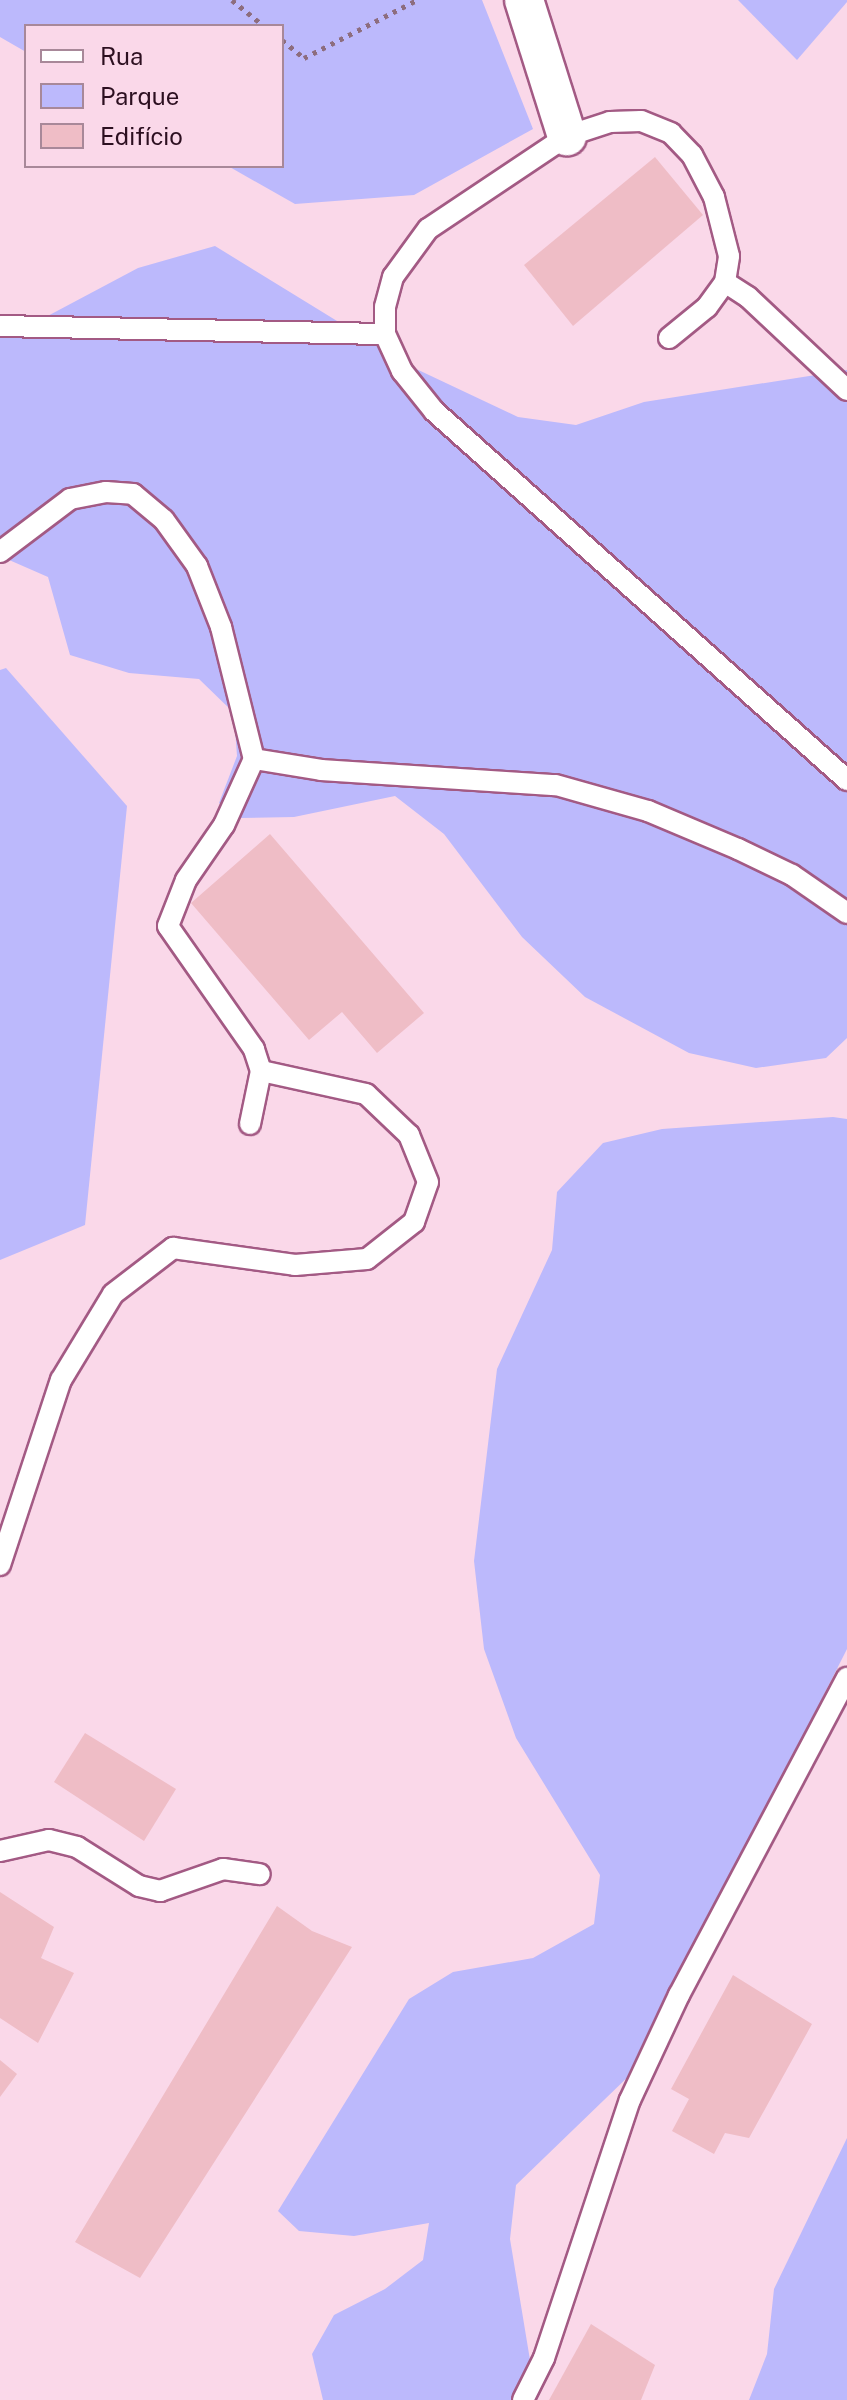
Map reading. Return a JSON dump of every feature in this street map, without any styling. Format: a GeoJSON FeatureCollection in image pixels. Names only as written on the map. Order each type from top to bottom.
{"type":"FeatureCollection","features":[{"type":"Feature","properties":{"kind":"street"},"geometry":{"type":"LineString","coordinates":[[524,0],[567,136]]}},
{"type":"Feature","properties":{"kind":"lane"},"geometry":{"type":"LineString","coordinates":[[669,338],[707,307],[725,282],[729,256],[714,197],[692,155],[671,133],[641,121],[610,122],[567,136],[428,229],[393,277],[385,334],[402,371],[434,411],[847,780]]}},
{"type":"Feature","properties":{"kind":"lane"},"geometry":{"type":"LineString","coordinates":[[725,282],[748,297],[847,390]]}},
{"type":"Feature","properties":{"kind":"lane"},"geometry":{"type":"LineString","coordinates":[[0,326],[385,334]]}},
{"type":"Feature","properties":{"kind":"lane"},"geometry":{"type":"LineString","coordinates":[[0,552],[70,499],[106,492],[133,494],[164,520],[197,566],[221,627],[254,759],[224,825],[186,880],[168,926],[254,1049],[261,1071],[250,1124]]}},
{"type":"Feature","properties":{"kind":"lane"},"geometry":{"type":"LineString","coordinates":[[254,759],[321,770],[556,785],[648,811],[738,849],[792,875],[847,913]]}},
{"type":"Feature","properties":{"kind":"lane"},"geometry":{"type":"LineString","coordinates":[[0,1565],[4,1539],[61,1380],[113,1294],[173,1248],[295,1265],[367,1259],[414,1222],[428,1182],[409,1135],[366,1094],[261,1071]]}},
{"type":"Feature","properties":{"kind":"lane"},"geometry":{"type":"LineString","coordinates":[[523,2400],[544,2358],[598,2185],[630,2100],[679,1995],[847,1678]]}},
{"type":"Feature","properties":{"kind":"lane"},"geometry":{"type":"LineString","coordinates":[[0,1851],[49,1840],[77,1847],[139,1886],[160,1891],[223,1869],[260,1874]]}},
{"type":"Feature","properties":{"kind":"path"},"geometry":{"type":"LineString","coordinates":[[232,0],[262,24]]}},
{"type":"Feature","properties":{"kind":"path"},"geometry":{"type":"LineString","coordinates":[[284,42],[304,58],[417,0]]}},
{"type":"Feature","properties":{"kind":"green space"},"geometry":{"type":"Polygon","coordinates":[[[0,0],[482,0],[533,129],[414,195],[295,204],[232,168],[284,168],[284,24],[24,24],[24,51],[0,37],[0,0]]]}},
{"type":"Feature","properties":{"kind":"green space"},"geometry":{"type":"Polygon","coordinates":[[[738,0],[847,0],[847,2],[797,60],[738,0]]]}},
{"type":"Feature","properties":{"kind":"green space"},"geometry":{"type":"Polygon","coordinates":[[[215,246],[412,367],[518,417],[576,425],[644,402],[847,370],[847,1038],[826,1058],[756,1068],[689,1053],[585,997],[522,937],[444,834],[395,796],[294,817],[240,818],[219,803],[237,756],[234,713],[199,679],[129,673],[70,655],[48,577],[0,556],[0,329],[42,319],[138,268],[215,246]]]}},
{"type":"Feature","properties":{"kind":"green space"},"geometry":{"type":"Polygon","coordinates":[[[6,668],[127,806],[85,1225],[0,1260],[0,670],[6,668]]]}},
{"type":"Feature","properties":{"kind":"green space"},"geometry":{"type":"Polygon","coordinates":[[[833,1117],[847,1119],[847,1649],[633,2072],[516,2185],[510,2239],[531,2366],[511,2400],[323,2400],[312,2354],[334,2315],[385,2289],[423,2260],[429,2223],[354,2236],[299,2231],[278,2211],[409,1999],[453,1972],[533,1958],[594,1924],[600,1875],[516,1738],[484,1649],[474,1561],[497,1369],[552,1250],[557,1192],[603,1143],[662,1129],[833,1117]]]}},
{"type":"Feature","properties":{"kind":"green space"},"geometry":{"type":"Polygon","coordinates":[[[847,2138],[847,2400],[749,2400],[767,2354],[774,2289],[847,2138]]]}},
{"type":"Feature","properties":{"kind":"building"},"geometry":{"type":"Polygon","coordinates":[[[655,157],[703,215],[573,326],[524,265],[655,157]]]}},
{"type":"Feature","properties":{"kind":"building"},"geometry":{"type":"Polygon","coordinates":[[[270,834],[424,1013],[377,1053],[342,1012],[309,1040],[191,903],[270,834]]]}},
{"type":"Feature","properties":{"kind":"building"},"geometry":{"type":"Polygon","coordinates":[[[85,1733],[176,1789],[144,1841],[54,1782],[85,1733]]]}},
{"type":"Feature","properties":{"kind":"building"},"geometry":{"type":"Polygon","coordinates":[[[0,1892],[54,1927],[41,1958],[74,1973],[38,2043],[0,2018],[0,1892]]]}},
{"type":"Feature","properties":{"kind":"building"},"geometry":{"type":"Polygon","coordinates":[[[277,1906],[312,1931],[352,1947],[140,2278],[75,2242],[277,1906]]]}},
{"type":"Feature","properties":{"kind":"building"},"geometry":{"type":"Polygon","coordinates":[[[733,1975],[812,2024],[749,2138],[725,2133],[714,2154],[672,2131],[689,2099],[671,2089],[733,1975]]]}},
{"type":"Feature","properties":{"kind":"building"},"geometry":{"type":"Polygon","coordinates":[[[0,2060],[17,2074],[0,2097],[0,2060]]]}},
{"type":"Feature","properties":{"kind":"building"},"geometry":{"type":"Polygon","coordinates":[[[591,2324],[655,2365],[641,2400],[549,2400],[591,2324]]]}}]}
